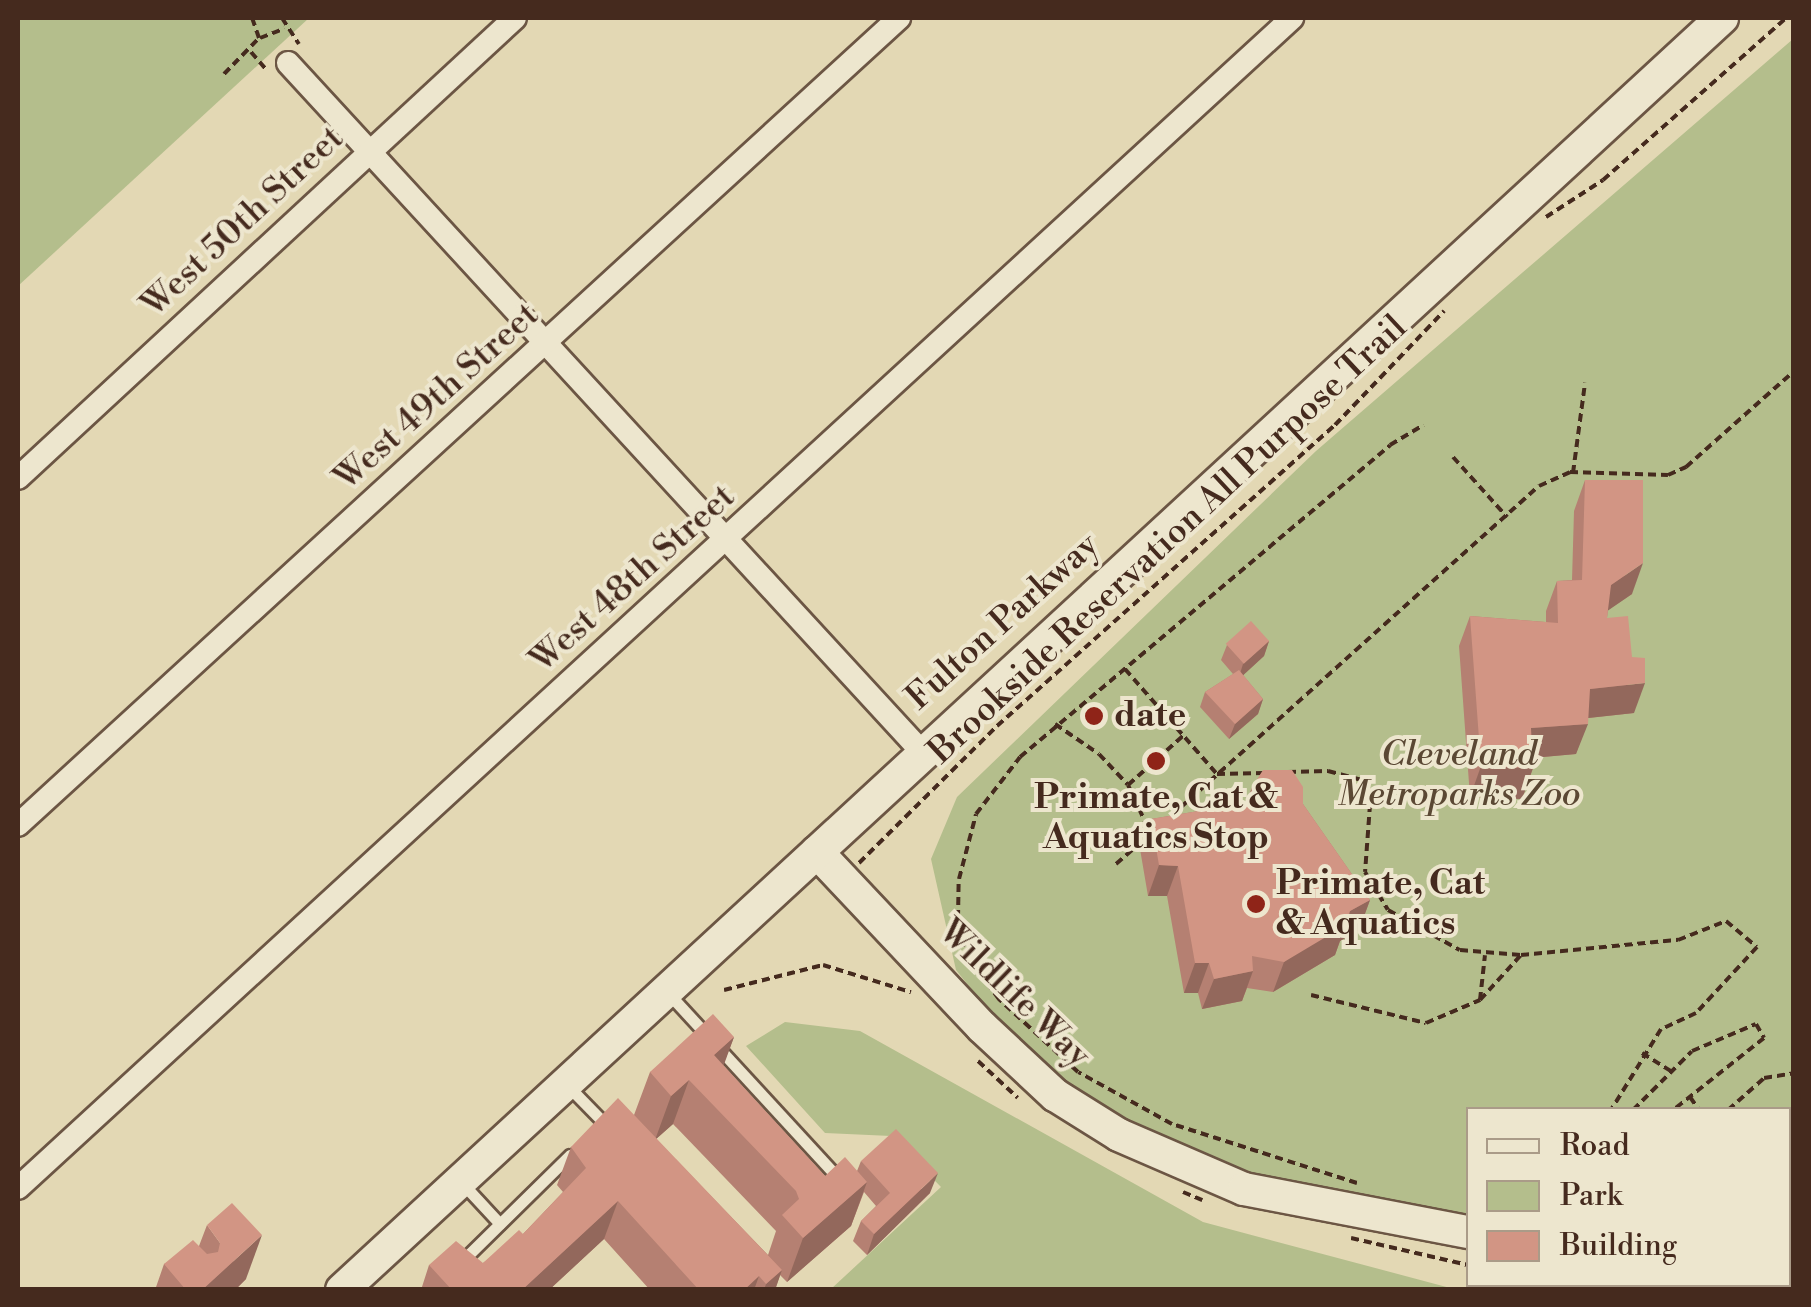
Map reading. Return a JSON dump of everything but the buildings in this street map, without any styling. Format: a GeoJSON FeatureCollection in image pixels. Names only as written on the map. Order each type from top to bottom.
{"type":"FeatureCollection","features":[{"type":"Feature","properties":{"kind":"street","name":"West 50th Street"},"geometry":{"type":"LineString","coordinates":[[18,478],[516,18]]}},
{"type":"Feature","properties":{"kind":"street","name":"West 49th Street"},"geometry":{"type":"LineString","coordinates":[[18,825],[548,344],[899,18]]}},
{"type":"Feature","properties":{"kind":"street","name":"West 48th Street"},"geometry":{"type":"LineString","coordinates":[[18,1188],[730,539],[1292,18]]}},
{"type":"Feature","properties":{"kind":"street","name":"Fulton Parkway"},"geometry":{"type":"LineString","coordinates":[[345,1288],[921,752],[1722,18]]}},
{"type":"Feature","properties":{"kind":"street"},"geometry":{"type":"LineString","coordinates":[[284,59],[730,539],[921,752]]}},
{"type":"Feature","properties":{"kind":"street","name":"Wildlife Way"},"geometry":{"type":"LineString","coordinates":[[817,852],[1054,1095],[1119,1134],[1244,1189],[1466,1232]]}},
{"type":"Feature","properties":{"kind":"lane"},"geometry":{"type":"LineString","coordinates":[[666,991],[842,1183]]}},
{"type":"Feature","properties":{"kind":"lane"},"geometry":{"type":"LineString","coordinates":[[566,1084],[619,1138]]}},
{"type":"Feature","properties":{"kind":"lane"},"geometry":{"type":"LineString","coordinates":[[456,1267],[570,1154]]}},
{"type":"Feature","properties":{"kind":"lane"},"geometry":{"type":"LineString","coordinates":[[460,1180],[500,1224]]}},
{"type":"Feature","properties":{"kind":"path"},"geometry":{"type":"LineString","coordinates":[[252,18],[259,38]]}},
{"type":"Feature","properties":{"kind":"path"},"geometry":{"type":"LineString","coordinates":[[251,52],[284,59],[282,18]]}},
{"type":"Feature","properties":{"kind":"path"},"geometry":{"type":"LineString","coordinates":[[1534,227],[1594,188],[1786,18]]}},
{"type":"Feature","properties":{"kind":"path"},"geometry":{"type":"LineString","coordinates":[[224,74],[251,52],[259,38],[284,29]]}},
{"type":"Feature","properties":{"kind":"path","name":"Brookside Reservation All Purpose Trail"},"geometry":{"type":"LineString","coordinates":[[856,866],[997,726],[1334,425],[1455,299]]}},
{"type":"Feature","properties":{"kind":"path"},"geometry":{"type":"LineString","coordinates":[[1116,864],[1539,486],[1573,472],[1668,475],[1686,468],[1794,371]]}},
{"type":"Feature","properties":{"kind":"path"},"geometry":{"type":"LineString","coordinates":[[1573,472],[1585,384]]}},
{"type":"Feature","properties":{"kind":"path"},"geometry":{"type":"LineString","coordinates":[[1365,1185],[1280,1162],[1134,1109],[1048,1049],[979,974],[958,918],[967,837],[989,795],[1055,724],[1390,444],[1423,425]]}},
{"type":"Feature","properties":{"kind":"path"},"geometry":{"type":"LineString","coordinates":[[1453,457],[1507,517]]}},
{"type":"Feature","properties":{"kind":"path"},"geometry":{"type":"LineString","coordinates":[[1125,669],[1218,774]]}},
{"type":"Feature","properties":{"kind":"path"},"geometry":{"type":"LineString","coordinates":[[1055,724],[1099,754],[1128,785],[1150,834]]}},
{"type":"Feature","properties":{"kind":"path"},"geometry":{"type":"LineString","coordinates":[[1128,785],[1184,735]]}},
{"type":"Feature","properties":{"kind":"path"},"geometry":{"type":"LineString","coordinates":[[1218,774],[1328,771],[1361,780],[1374,806],[1366,872],[1372,893],[1388,910],[1440,940],[1485,953],[1521,954],[1678,940],[1726,921],[1757,947],[1696,1012],[1661,1029],[1642,1053],[1613,1107]]}},
{"type":"Feature","properties":{"kind":"path"},"geometry":{"type":"LineString","coordinates":[[1480,1000],[1485,953]]}},
{"type":"Feature","properties":{"kind":"path"},"geometry":{"type":"LineString","coordinates":[[1311,995],[1426,1024],[1480,1000],[1521,954]]}},
{"type":"Feature","properties":{"kind":"path"},"geometry":{"type":"LineString","coordinates":[[724,990],[823,965],[882,978],[917,995]]}},
{"type":"Feature","properties":{"kind":"path"},"geometry":{"type":"LineString","coordinates":[[1636,1107],[1692,1052],[1756,1024],[1764,1038],[1678,1107]]}},
{"type":"Feature","properties":{"kind":"path"},"geometry":{"type":"LineString","coordinates":[[1642,1053],[1672,1072]]}},
{"type":"Feature","properties":{"kind":"path"},"geometry":{"type":"LineString","coordinates":[[1731,1107],[1754,1086],[1794,1073]]}},
{"type":"Feature","properties":{"kind":"path"},"geometry":{"type":"LineString","coordinates":[[1690,1097],[1697,1107]]}},
{"type":"Feature","properties":{"kind":"green space"},"geometry":{"type":"Polygon","coordinates":[[[18,18],[309,18],[18,286],[18,18]]]}},
{"type":"Feature","properties":{"kind":"green space","name":"Cleveland Metroparks Zoo"},"geometry":{"type":"Polygon","coordinates":[[[1793,39],[1793,1289],[1692,1287],[1791,1287],[1791,1107],[1466,1107],[1466,1222],[1228,1168],[1151,1135],[1070,1088],[1000,1025],[956,970],[931,859],[957,797],[1316,451],[1793,39]]]}},
{"type":"Feature","properties":{"kind":"green space"},"geometry":{"type":"Polygon","coordinates":[[[785,1022],[860,1031],[1203,1222],[1454,1289],[831,1289],[941,1187],[891,1136],[825,1133],[746,1046],[785,1022]]]}},
{"type":"Feature","properties":{"kind":"place","name":"date"},"geometry":{"type":"Point","coordinates":[1094,716]}},
{"type":"Feature","properties":{"kind":"place","name":"Primate, Cat & Aquatics Stop"},"geometry":{"type":"Point","coordinates":[1156,761]}},
{"type":"Feature","properties":{"kind":"place","name":"Primate, Cat & Aquatics"},"geometry":{"type":"Point","coordinates":[1256,904]}}]}
